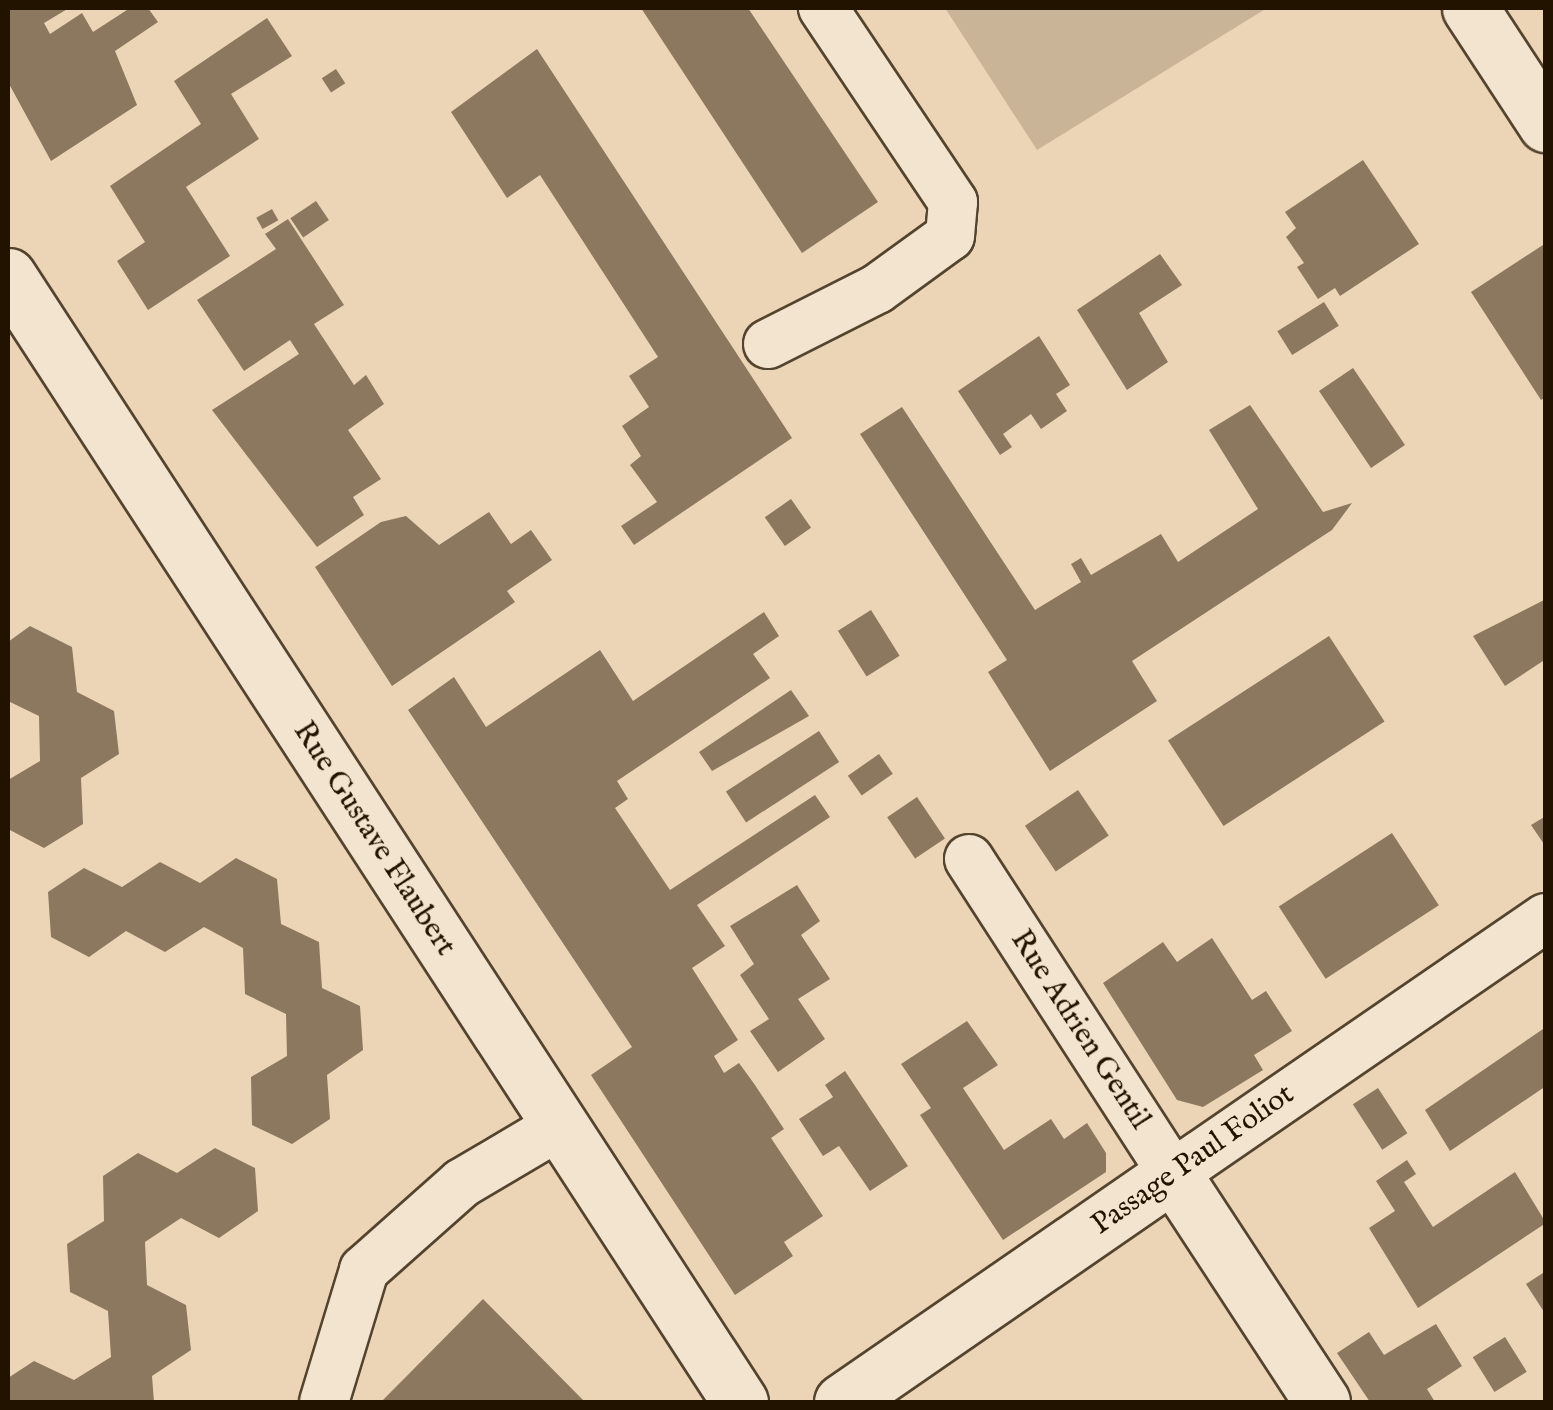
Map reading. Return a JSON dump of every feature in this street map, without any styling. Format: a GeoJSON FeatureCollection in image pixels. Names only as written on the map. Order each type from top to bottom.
{"type":"FeatureCollection","features":[{"type":"Feature","properties":{"kind":"street"},"geometry":{"type":"LineString","coordinates":[[1470,8],[1546,124]]}},
{"type":"Feature","properties":{"kind":"street","name":"Rue Gustave Flaubert"},"geometry":{"type":"LineString","coordinates":[[8,276],[740,1402]]}},
{"type":"Feature","properties":{"kind":"street","name":"Passage Paul Foliot"},"geometry":{"type":"LineString","coordinates":[[842,1402],[1173,1174]]}},
{"type":"Feature","properties":{"kind":"street","name":"Rue Adrien Gentil"},"geometry":{"type":"LineString","coordinates":[[1173,1174],[1322,1402]]}},
{"type":"Feature","properties":{"kind":"lane"},"geometry":{"type":"LineString","coordinates":[[768,344],[877,289],[950,236],[954,202],[823,8]]}},
{"type":"Feature","properties":{"kind":"lane","name":"Rue Adrien Gentil"},"geometry":{"type":"LineString","coordinates":[[969,859],[1173,1174]]}},
{"type":"Feature","properties":{"kind":"lane","name":"Passage Paul Foliot"},"geometry":{"type":"LineString","coordinates":[[1173,1174],[1546,918]]}},
{"type":"Feature","properties":{"kind":"lane"},"geometry":{"type":"LineString","coordinates":[[324,1402],[364,1270],[462,1183],[560,1125]]}},
{"type":"Feature","properties":{"kind":"shaded area"},"geometry":{"type":"Polygon","coordinates":[[[945,8],[1267,8],[1037,150],[945,8]]]}},
{"type":"Feature","properties":{"kind":"building"},"geometry":{"type":"Polygon","coordinates":[[[8,8],[69,8],[44,23],[50,34],[82,13],[93,32],[130,8],[148,8],[158,22],[115,51],[137,105],[51,161],[8,82],[8,8]]]}},
{"type":"Feature","properties":{"kind":"building"},"geometry":{"type":"Polygon","coordinates":[[[641,8],[748,8],[878,202],[802,253],[641,8]]]}},
{"type":"Feature","properties":{"kind":"building"},"geometry":{"type":"Polygon","coordinates":[[[267,18],[292,56],[231,94],[259,139],[186,187],[230,256],[148,310],[117,261],[145,242],[110,186],[201,124],[174,81],[267,18]]]}},
{"type":"Feature","properties":{"kind":"building"},"geometry":{"type":"Polygon","coordinates":[[[537,49],[792,438],[634,545],[621,526],[657,502],[630,465],[641,456],[622,426],[649,407],[629,376],[658,357],[540,175],[507,198],[451,112],[537,49]]]}},
{"type":"Feature","properties":{"kind":"building"},"geometry":{"type":"Polygon","coordinates":[[[336,69],[345,83],[331,93],[322,78],[336,69]]]}},
{"type":"Feature","properties":{"kind":"building"},"geometry":{"type":"Polygon","coordinates":[[[1363,160],[1419,244],[1340,296],[1335,288],[1318,299],[1297,267],[1304,263],[1286,237],[1296,228],[1285,212],[1363,160]]]}},
{"type":"Feature","properties":{"kind":"building"},"geometry":{"type":"Polygon","coordinates":[[[316,201],[329,220],[303,237],[290,218],[316,201]]]}},
{"type":"Feature","properties":{"kind":"building"},"geometry":{"type":"Polygon","coordinates":[[[272,209],[278,220],[263,229],[256,218],[272,209]]]}},
{"type":"Feature","properties":{"kind":"building"},"geometry":{"type":"Polygon","coordinates":[[[288,219],[344,305],[314,324],[354,385],[366,375],[384,404],[348,430],[381,479],[353,497],[364,515],[317,547],[212,410],[299,354],[290,340],[244,371],[197,300],[276,249],[265,234],[288,219]]]}},
{"type":"Feature","properties":{"kind":"building"},"geometry":{"type":"Polygon","coordinates":[[[1546,243],[1546,397],[1541,400],[1471,292],[1546,243]]]}},
{"type":"Feature","properties":{"kind":"building"},"geometry":{"type":"Polygon","coordinates":[[[1160,254],[1182,285],[1139,313],[1168,362],[1127,390],[1077,310],[1160,254]]]}},
{"type":"Feature","properties":{"kind":"building"},"geometry":{"type":"Polygon","coordinates":[[[1324,302],[1339,326],[1292,355],[1277,331],[1324,302]]]}},
{"type":"Feature","properties":{"kind":"building"},"geometry":{"type":"Polygon","coordinates":[[[1039,336],[1070,385],[1056,394],[1067,411],[1041,429],[1031,414],[1003,434],[1012,447],[1000,455],[958,391],[1039,336]]]}},
{"type":"Feature","properties":{"kind":"building"},"geometry":{"type":"Polygon","coordinates":[[[1353,368],[1405,445],[1371,468],[1319,391],[1353,368]]]}},
{"type":"Feature","properties":{"kind":"building"},"geometry":{"type":"Polygon","coordinates":[[[1250,405],[1323,512],[1352,503],[1332,530],[1132,661],[1157,701],[1050,771],[988,672],[1007,660],[860,434],[902,407],[1035,610],[1081,582],[1071,564],[1081,558],[1091,575],[1161,534],[1178,562],[1258,509],[1209,430],[1250,405]]]}},
{"type":"Feature","properties":{"kind":"building"},"geometry":{"type":"Polygon","coordinates":[[[791,499],[811,528],[785,546],[765,517],[791,499]]]}},
{"type":"Feature","properties":{"kind":"building"},"geometry":{"type":"Polygon","coordinates":[[[489,512],[511,544],[531,530],[552,560],[507,591],[515,602],[392,686],[315,567],[381,522],[406,516],[439,545],[489,512]]]}},
{"type":"Feature","properties":{"kind":"building"},"geometry":{"type":"Polygon","coordinates":[[[1546,599],[1546,659],[1505,686],[1473,636],[1546,599]]]}},
{"type":"Feature","properties":{"kind":"building"},"geometry":{"type":"Polygon","coordinates":[[[871,610],[900,656],[867,676],[838,631],[871,610]]]}},
{"type":"Feature","properties":{"kind":"building"},"geometry":{"type":"Polygon","coordinates":[[[764,612],[779,636],[753,654],[770,678],[617,781],[628,799],[615,808],[670,890],[815,795],[830,817],[697,905],[725,946],[692,968],[738,1040],[714,1056],[724,1073],[739,1063],[755,1085],[784,1129],[771,1138],[823,1216],[784,1242],[793,1256],[735,1295],[591,1075],[632,1047],[408,710],[454,677],[486,727],[600,650],[633,701],[764,612]]]}},
{"type":"Feature","properties":{"kind":"building"},"geometry":{"type":"Polygon","coordinates":[[[30,626],[72,647],[77,692],[114,711],[119,754],[81,778],[83,824],[44,848],[8,829],[8,780],[40,761],[39,716],[8,701],[8,642],[30,626]]]}},
{"type":"Feature","properties":{"kind":"building"},"geometry":{"type":"Polygon","coordinates":[[[1329,636],[1385,722],[1224,826],[1168,741],[1329,636]]]}},
{"type":"Feature","properties":{"kind":"building"},"geometry":{"type":"Polygon","coordinates":[[[791,690],[809,716],[712,771],[699,752],[791,690]]]}},
{"type":"Feature","properties":{"kind":"building"},"geometry":{"type":"Polygon","coordinates":[[[819,731],[839,762],[746,822],[726,791],[819,731]]]}},
{"type":"Feature","properties":{"kind":"building"},"geometry":{"type":"Polygon","coordinates":[[[879,754],[893,774],[862,795],[848,776],[879,754]]]}},
{"type":"Feature","properties":{"kind":"building"},"geometry":{"type":"Polygon","coordinates":[[[1078,790],[1109,836],[1056,871],[1025,826],[1078,790]]]}},
{"type":"Feature","properties":{"kind":"building"},"geometry":{"type":"Polygon","coordinates":[[[917,797],[945,838],[915,859],[887,817],[917,797]]]}},
{"type":"Feature","properties":{"kind":"building"},"geometry":{"type":"Polygon","coordinates":[[[1546,816],[1546,847],[1531,825],[1546,816]]]}},
{"type":"Feature","properties":{"kind":"building"},"geometry":{"type":"Polygon","coordinates":[[[1392,833],[1439,905],[1326,979],[1279,907],[1392,833]]]}},
{"type":"Feature","properties":{"kind":"building"},"geometry":{"type":"Polygon","coordinates":[[[236,858],[277,879],[281,924],[319,942],[322,988],[360,1006],[363,1050],[327,1075],[330,1119],[292,1144],[252,1125],[251,1077],[287,1056],[286,1014],[245,994],[243,948],[204,927],[165,952],[126,931],[89,957],[51,937],[48,892],[84,868],[122,887],[160,862],[200,883],[236,858]]]}},
{"type":"Feature","properties":{"kind":"building"},"geometry":{"type":"Polygon","coordinates":[[[797,885],[820,921],[801,935],[830,979],[798,999],[825,1039],[778,1072],[750,1031],[769,1019],[740,975],[754,964],[730,926],[797,885]]]}},
{"type":"Feature","properties":{"kind":"building"},"geometry":{"type":"Polygon","coordinates":[[[1212,938],[1252,1000],[1266,991],[1292,1031],[1254,1055],[1263,1070],[1203,1107],[1177,1100],[1103,983],[1163,942],[1177,962],[1212,938]]]}},
{"type":"Feature","properties":{"kind":"building"},"geometry":{"type":"Polygon","coordinates":[[[967,1021],[998,1065],[963,1088],[1004,1150],[1051,1119],[1064,1139],[1087,1123],[1106,1153],[1106,1172],[1003,1240],[920,1115],[931,1108],[901,1064],[967,1021]]]}},
{"type":"Feature","properties":{"kind":"building"},"geometry":{"type":"Polygon","coordinates":[[[1546,1027],[1546,1086],[1450,1151],[1425,1110],[1546,1027]]]}},
{"type":"Feature","properties":{"kind":"building"},"geometry":{"type":"Polygon","coordinates":[[[845,1071],[908,1166],[870,1191],[839,1146],[823,1156],[799,1119],[833,1097],[825,1085],[845,1071]]]}},
{"type":"Feature","properties":{"kind":"building"},"geometry":{"type":"Polygon","coordinates":[[[1378,1088],[1407,1133],[1382,1150],[1353,1104],[1378,1088]]]}},
{"type":"Feature","properties":{"kind":"building"},"geometry":{"type":"Polygon","coordinates":[[[215,1148],[255,1168],[258,1211],[219,1238],[181,1218],[145,1242],[147,1285],[186,1305],[191,1350],[152,1376],[154,1402],[8,1402],[8,1378],[34,1361],[74,1380],[111,1357],[108,1311],[70,1292],[67,1244],[104,1221],[103,1176],[138,1153],[177,1173],[215,1148]]]}},
{"type":"Feature","properties":{"kind":"building"},"geometry":{"type":"Polygon","coordinates":[[[1407,1160],[1416,1174],[1404,1182],[1433,1227],[1515,1172],[1546,1223],[1418,1308],[1369,1228],[1395,1211],[1376,1181],[1407,1160]]]}},
{"type":"Feature","properties":{"kind":"building"},"geometry":{"type":"Polygon","coordinates":[[[1546,1271],[1546,1315],[1526,1284],[1546,1271]]]}},
{"type":"Feature","properties":{"kind":"building"},"geometry":{"type":"Polygon","coordinates":[[[483,1299],[585,1402],[381,1402],[483,1299]]]}},
{"type":"Feature","properties":{"kind":"building"},"geometry":{"type":"Polygon","coordinates":[[[1436,1324],[1462,1366],[1427,1389],[1435,1402],[1370,1402],[1337,1353],[1369,1332],[1384,1355],[1436,1324]]]}},
{"type":"Feature","properties":{"kind":"building"},"geometry":{"type":"Polygon","coordinates":[[[1505,1337],[1527,1372],[1495,1392],[1473,1357],[1505,1337]]]}}]}
